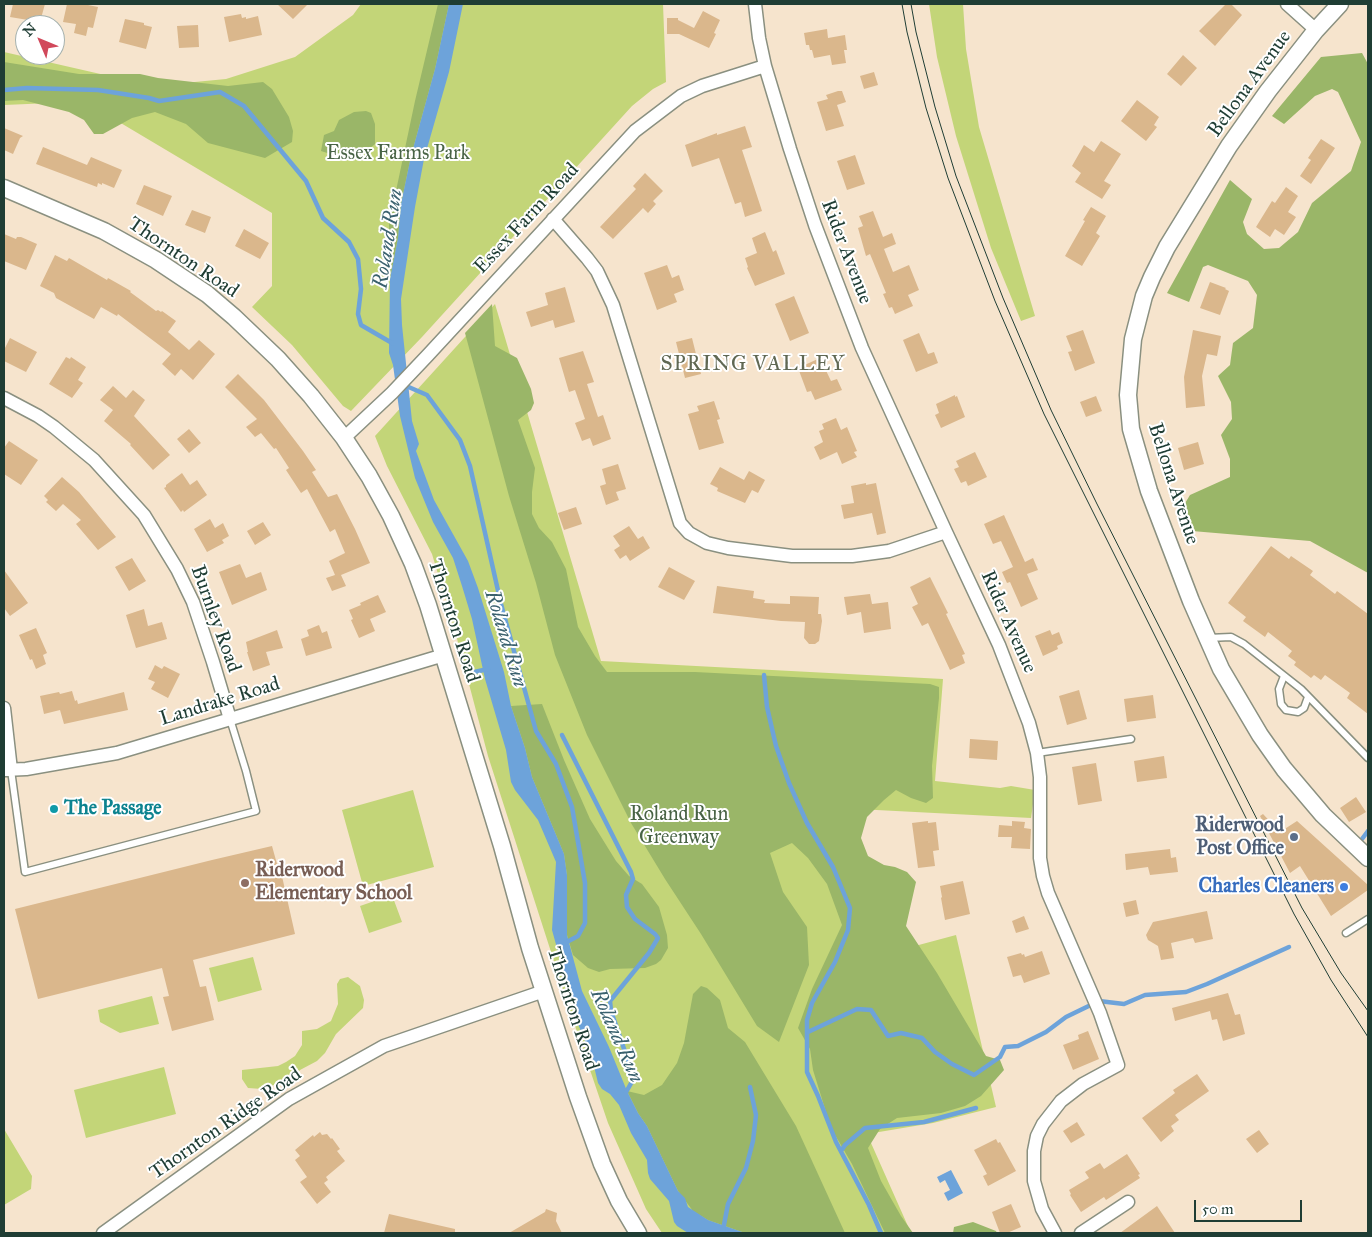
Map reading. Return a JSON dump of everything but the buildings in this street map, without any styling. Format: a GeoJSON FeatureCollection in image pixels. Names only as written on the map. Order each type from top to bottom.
{"type":"FeatureCollection","features":[{"type":"Feature","properties":{"kind":"street","name":"Rider Avenue"},"geometry":{"type":"LineString","coordinates":[[755,4],[765,66],[790,149],[822,243],[862,348],[1018,690],[1037,753],[1040,777],[1040,858],[1043,876],[1048,893],[1110,1037],[1118,1065],[1083,1084],[1061,1101],[1043,1124],[1037,1136],[1034,1151],[1034,1181],[1042,1210],[1055,1233]]}},
{"type":"Feature","properties":{"kind":"street"},"geometry":{"type":"LineString","coordinates":[[1287,4],[1316,30]]}},
{"type":"Feature","properties":{"kind":"street","name":"Bellona Avenue"},"geometry":{"type":"LineString","coordinates":[[1340,4],[1316,30],[1273,84],[1230,146],[1167,247],[1144,296],[1133,339],[1128,395],[1131,429],[1149,491],[1191,601],[1221,669],[1240,702],[1284,769],[1323,815],[1368,858]]}},
{"type":"Feature","properties":{"kind":"street","name":"Essex Farm Road"},"geometry":{"type":"LineString","coordinates":[[344,438],[392,393],[635,131],[681,96],[702,86],[765,66]]}},
{"type":"Feature","properties":{"kind":"street","name":"Thornton Road"},"geometry":{"type":"LineString","coordinates":[[4,188],[104,230],[156,260],[207,294],[234,317],[278,360],[311,396],[344,438],[369,476],[413,564],[444,655],[544,992],[602,1164],[619,1201],[638,1233]]}},
{"type":"Feature","properties":{"kind":"street"},"geometry":{"type":"LineString","coordinates":[[553,219],[597,271],[613,305],[680,523],[689,532],[707,543],[728,548],[792,556],[852,556],[889,551],[946,532]]}},
{"type":"Feature","properties":{"kind":"street","name":"Burnley Road"},"geometry":{"type":"LineString","coordinates":[[4,398],[54,427],[94,460],[144,515],[169,554],[193,602],[230,719]]}},
{"type":"Feature","properties":{"kind":"street","name":"Landrake Road"},"geometry":{"type":"LineString","coordinates":[[8,770],[118,753],[444,655]]}},
{"type":"Feature","properties":{"kind":"street"},"geometry":{"type":"LineString","coordinates":[[4,708],[8,770]]}},
{"type":"Feature","properties":{"kind":"street","name":"Thornton Ridge Road"},"geometry":{"type":"LineString","coordinates":[[103,1233],[298,1094],[384,1046],[544,992]]}},
{"type":"Feature","properties":{"kind":"street"},"geometry":{"type":"LineString","coordinates":[[1081,1233],[1128,1202]]}},
{"type":"Feature","properties":{"kind":"lane"},"geometry":{"type":"LineString","coordinates":[[1207,638],[1231,637],[1244,644],[1308,696],[1368,758]]}},
{"type":"Feature","properties":{"kind":"lane"},"geometry":{"type":"LineString","coordinates":[[1284,676],[1280,689],[1281,704],[1286,710],[1298,712],[1304,708],[1308,696]]}},
{"type":"Feature","properties":{"kind":"lane"},"geometry":{"type":"LineString","coordinates":[[8,770],[25,872],[256,811],[230,719]]}},
{"type":"Feature","properties":{"kind":"lane"},"geometry":{"type":"LineString","coordinates":[[1037,753],[1131,739]]}},
{"type":"Feature","properties":{"kind":"lane"},"geometry":{"type":"LineString","coordinates":[[1346,933],[1368,919]]}},
{"type":"Feature","properties":{"kind":"green space","name":"Essex Farms Park"},"geometry":{"type":"Polygon","coordinates":[[[361,4],[663,4],[666,82],[653,89],[632,106],[422,337],[351,411],[343,406],[292,345],[252,307],[272,286],[272,213],[114,119],[51,103],[4,105],[4,52],[15,55],[15,65],[61,65],[153,86],[226,79],[295,57],[353,15],[361,4]]]}},
{"type":"Feature","properties":{"kind":"green space"},"geometry":{"type":"Polygon","coordinates":[[[438,4],[449,4],[435,69],[411,156],[401,204],[398,238],[390,279],[389,224],[438,4]]]}},
{"type":"Feature","properties":{"kind":"green space"},"geometry":{"type":"Polygon","coordinates":[[[929,4],[963,4],[966,49],[979,127],[1035,316],[1021,321],[991,248],[956,136],[937,57],[929,4]]]}},
{"type":"Feature","properties":{"kind":"green space"},"geometry":{"type":"Polygon","coordinates":[[[1362,53],[1368,64],[1368,573],[1310,541],[1192,531],[1184,505],[1190,495],[1230,477],[1230,459],[1221,435],[1232,419],[1231,402],[1218,376],[1230,365],[1233,343],[1253,328],[1257,295],[1248,281],[1208,265],[1203,267],[1189,302],[1167,293],[1230,180],[1252,199],[1243,222],[1247,234],[1264,249],[1279,248],[1298,232],[1312,203],[1351,171],[1361,142],[1338,92],[1332,89],[1315,96],[1284,124],[1272,116],[1321,57],[1362,53]]]}},
{"type":"Feature","properties":{"kind":"green space"},"geometry":{"type":"Polygon","coordinates":[[[4,62],[79,74],[140,74],[158,78],[228,86],[263,82],[272,89],[289,117],[293,131],[292,142],[265,158],[208,143],[186,124],[155,112],[132,118],[103,134],[94,134],[84,120],[69,112],[23,100],[4,101],[4,62]]]}},
{"type":"Feature","properties":{"kind":"green space"},"geometry":{"type":"Polygon","coordinates":[[[366,111],[371,113],[375,124],[375,144],[360,156],[349,160],[321,151],[324,135],[334,131],[339,120],[354,112],[366,111]]]}},
{"type":"Feature","properties":{"kind":"green space"},"geometry":{"type":"Polygon","coordinates":[[[492,304],[495,346],[517,358],[531,389],[534,403],[531,410],[518,420],[535,468],[532,514],[539,528],[552,542],[566,569],[578,627],[607,672],[695,672],[930,684],[939,687],[932,766],[933,798],[926,803],[896,790],[867,817],[861,838],[868,856],[884,865],[907,872],[916,882],[906,926],[937,973],[986,1056],[1000,1060],[1004,1070],[981,1096],[965,1106],[941,1113],[897,1118],[880,1129],[868,1148],[881,1181],[913,1233],[885,1233],[852,1164],[831,1128],[813,1070],[810,1049],[798,1028],[812,989],[842,925],[827,884],[808,858],[792,843],[770,853],[783,892],[807,927],[809,965],[779,1042],[757,1026],[665,879],[631,823],[587,735],[555,655],[536,583],[509,496],[465,333],[492,304]]]}},
{"type":"Feature","properties":{"kind":"green space","name":"Roland Run Greenway"},"geometry":{"type":"Polygon","coordinates":[[[495,304],[601,661],[943,679],[935,781],[1000,788],[1011,786],[1035,790],[1031,818],[838,808],[874,957],[956,935],[996,1107],[933,1123],[867,1134],[911,1233],[662,1233],[646,1209],[608,1123],[570,1011],[488,756],[455,631],[432,554],[387,466],[375,436],[495,304]]]}},
{"type":"Feature","properties":{"kind":"green space"},"geometry":{"type":"Polygon","coordinates":[[[542,704],[590,819],[616,861],[629,876],[642,884],[659,907],[667,935],[668,948],[661,960],[656,964],[645,968],[610,969],[599,972],[588,968],[573,955],[567,935],[567,875],[564,854],[532,777],[525,748],[511,706],[542,704]]]}},
{"type":"Feature","properties":{"kind":"green space"},"geometry":{"type":"Polygon","coordinates":[[[413,790],[434,867],[363,886],[342,810],[413,790]]]}},
{"type":"Feature","properties":{"kind":"green space"},"geometry":{"type":"Polygon","coordinates":[[[392,895],[402,922],[369,933],[360,906],[392,895]]]}},
{"type":"Feature","properties":{"kind":"green space"},"geometry":{"type":"Polygon","coordinates":[[[253,957],[262,990],[218,1002],[209,968],[253,957]]]}},
{"type":"Feature","properties":{"kind":"green space"},"geometry":{"type":"Polygon","coordinates":[[[348,977],[360,986],[364,1000],[363,1008],[336,1034],[325,1053],[317,1061],[300,1070],[294,1078],[262,1089],[248,1088],[242,1079],[242,1070],[278,1066],[286,1062],[295,1056],[302,1045],[302,1031],[317,1029],[331,1021],[338,1004],[337,984],[340,979],[348,977]]]}},
{"type":"Feature","properties":{"kind":"green space"},"geometry":{"type":"Polygon","coordinates":[[[701,986],[707,988],[720,1000],[728,1028],[745,1042],[796,1126],[845,1233],[745,1233],[708,1220],[693,1211],[678,1191],[647,1126],[627,1091],[644,1095],[662,1085],[677,1063],[684,1043],[693,994],[701,986]]]}},
{"type":"Feature","properties":{"kind":"green space"},"geometry":{"type":"Polygon","coordinates":[[[152,996],[159,1024],[120,1033],[100,1022],[98,1010],[152,996]]]}},
{"type":"Feature","properties":{"kind":"green space"},"geometry":{"type":"Polygon","coordinates":[[[164,1067],[176,1114],[86,1138],[74,1090],[164,1067]]]}},
{"type":"Feature","properties":{"kind":"green space"},"geometry":{"type":"Polygon","coordinates":[[[4,1129],[32,1176],[31,1189],[4,1205],[4,1129]]]}},
{"type":"Feature","properties":{"kind":"green space"},"geometry":{"type":"Polygon","coordinates":[[[973,1222],[997,1233],[953,1233],[954,1227],[973,1222]]]}},
{"type":"Feature","properties":{"kind":"water","name":"Roland Run"},"geometry":{"type":"Polygon","coordinates":[[[449,4],[463,4],[449,72],[424,159],[401,299],[412,421],[419,444],[416,451],[434,500],[468,561],[478,588],[504,672],[511,706],[525,748],[532,777],[564,854],[567,875],[567,935],[582,991],[609,1047],[627,1091],[647,1126],[678,1191],[685,1198],[688,1207],[708,1220],[745,1233],[688,1233],[677,1226],[674,1222],[669,1201],[650,1179],[647,1160],[631,1133],[619,1105],[598,1083],[592,1058],[578,1024],[552,930],[556,862],[538,820],[511,782],[506,750],[485,679],[472,619],[462,586],[453,558],[433,522],[415,478],[400,416],[393,365],[389,353],[390,279],[398,238],[401,204],[411,156],[435,69],[449,4]]]}},
{"type":"Feature","properties":{"kind":"water"},"geometry":{"type":"Polygon","coordinates":[[[951,1170],[963,1193],[948,1201],[944,1193],[950,1190],[945,1180],[940,1183],[937,1177],[951,1170]]]}},
{"type":"Feature","properties":{"kind":"waterway"},"geometry":{"type":"LineString","coordinates":[[4,90],[27,88],[98,90],[159,101],[220,92],[244,106],[306,181],[323,218],[349,242],[358,259],[361,289],[358,314],[361,325],[392,343]]}},
{"type":"Feature","properties":{"kind":"waterway"},"geometry":{"type":"LineString","coordinates":[[404,385],[427,395],[460,440],[470,466],[501,604],[536,731],[556,764],[572,807],[585,883],[585,923],[578,936],[565,943]]}},
{"type":"Feature","properties":{"kind":"waterway"},"geometry":{"type":"LineString","coordinates":[[470,673],[488,669]]}},
{"type":"Feature","properties":{"kind":"waterway"},"geometry":{"type":"LineString","coordinates":[[764,675],[767,707],[776,746],[789,783],[807,823],[833,867],[850,908],[848,930],[835,962],[812,1003],[807,1020],[807,1072],[836,1142],[869,1205],[881,1233]]}},
{"type":"Feature","properties":{"kind":"waterway"},"geometry":{"type":"LineString","coordinates":[[562,735],[631,872],[633,879],[626,895],[627,907],[635,919],[658,938],[649,953],[610,1001],[611,1011],[634,1078],[625,1094]]}},
{"type":"Feature","properties":{"kind":"waterway"},"geometry":{"type":"LineString","coordinates":[[1362,839],[1368,831]]}},
{"type":"Feature","properties":{"kind":"waterway"},"geometry":{"type":"LineString","coordinates":[[808,1032],[857,1009],[871,1010],[888,1036],[901,1033],[922,1038],[935,1052],[952,1064],[974,1075],[1000,1057],[1005,1047],[1018,1046],[1046,1032],[1066,1017],[1099,1001],[1124,1004],[1145,995],[1186,992],[1289,947]]}},
{"type":"Feature","properties":{"kind":"waterway"},"geometry":{"type":"LineString","coordinates":[[723,1230],[728,1204],[746,1168],[753,1141],[756,1115],[750,1087]]}},
{"type":"Feature","properties":{"kind":"waterway"},"geometry":{"type":"LineString","coordinates":[[841,1151],[845,1145],[865,1128],[924,1122],[976,1108]]}},
{"type":"Feature","properties":{"kind":"tram line"},"geometry":{"type":"LineString","coordinates":[[902,4],[926,108],[948,178],[995,301],[1044,414],[1294,914],[1331,980],[1368,1037]]}},
{"type":"Feature","properties":{"kind":"tram line"},"geometry":{"type":"LineString","coordinates":[[911,4],[935,107],[956,176],[1003,298],[1051,410],[1302,908],[1341,973],[1368,1011]]}},
{"type":"Feature","properties":{"kind":"place","name":"The Passage"},"geometry":{"type":"Point","coordinates":[54,809]}},
{"type":"Feature","properties":{"kind":"place","name":"Riderwood Post Office"},"geometry":{"type":"Point","coordinates":[1294,837]}},
{"type":"Feature","properties":{"kind":"place","name":"Riderwood Elementary School"},"geometry":{"type":"Point","coordinates":[245,883]}},
{"type":"Feature","properties":{"kind":"place","name":"Charles Cleaners"},"geometry":{"type":"Point","coordinates":[1344,887]}},
{"type":"Feature","properties":{"kind":"district","name":"SPRING VALLEY"},"geometry":{"type":"Point","coordinates":[753,365]}}]}
